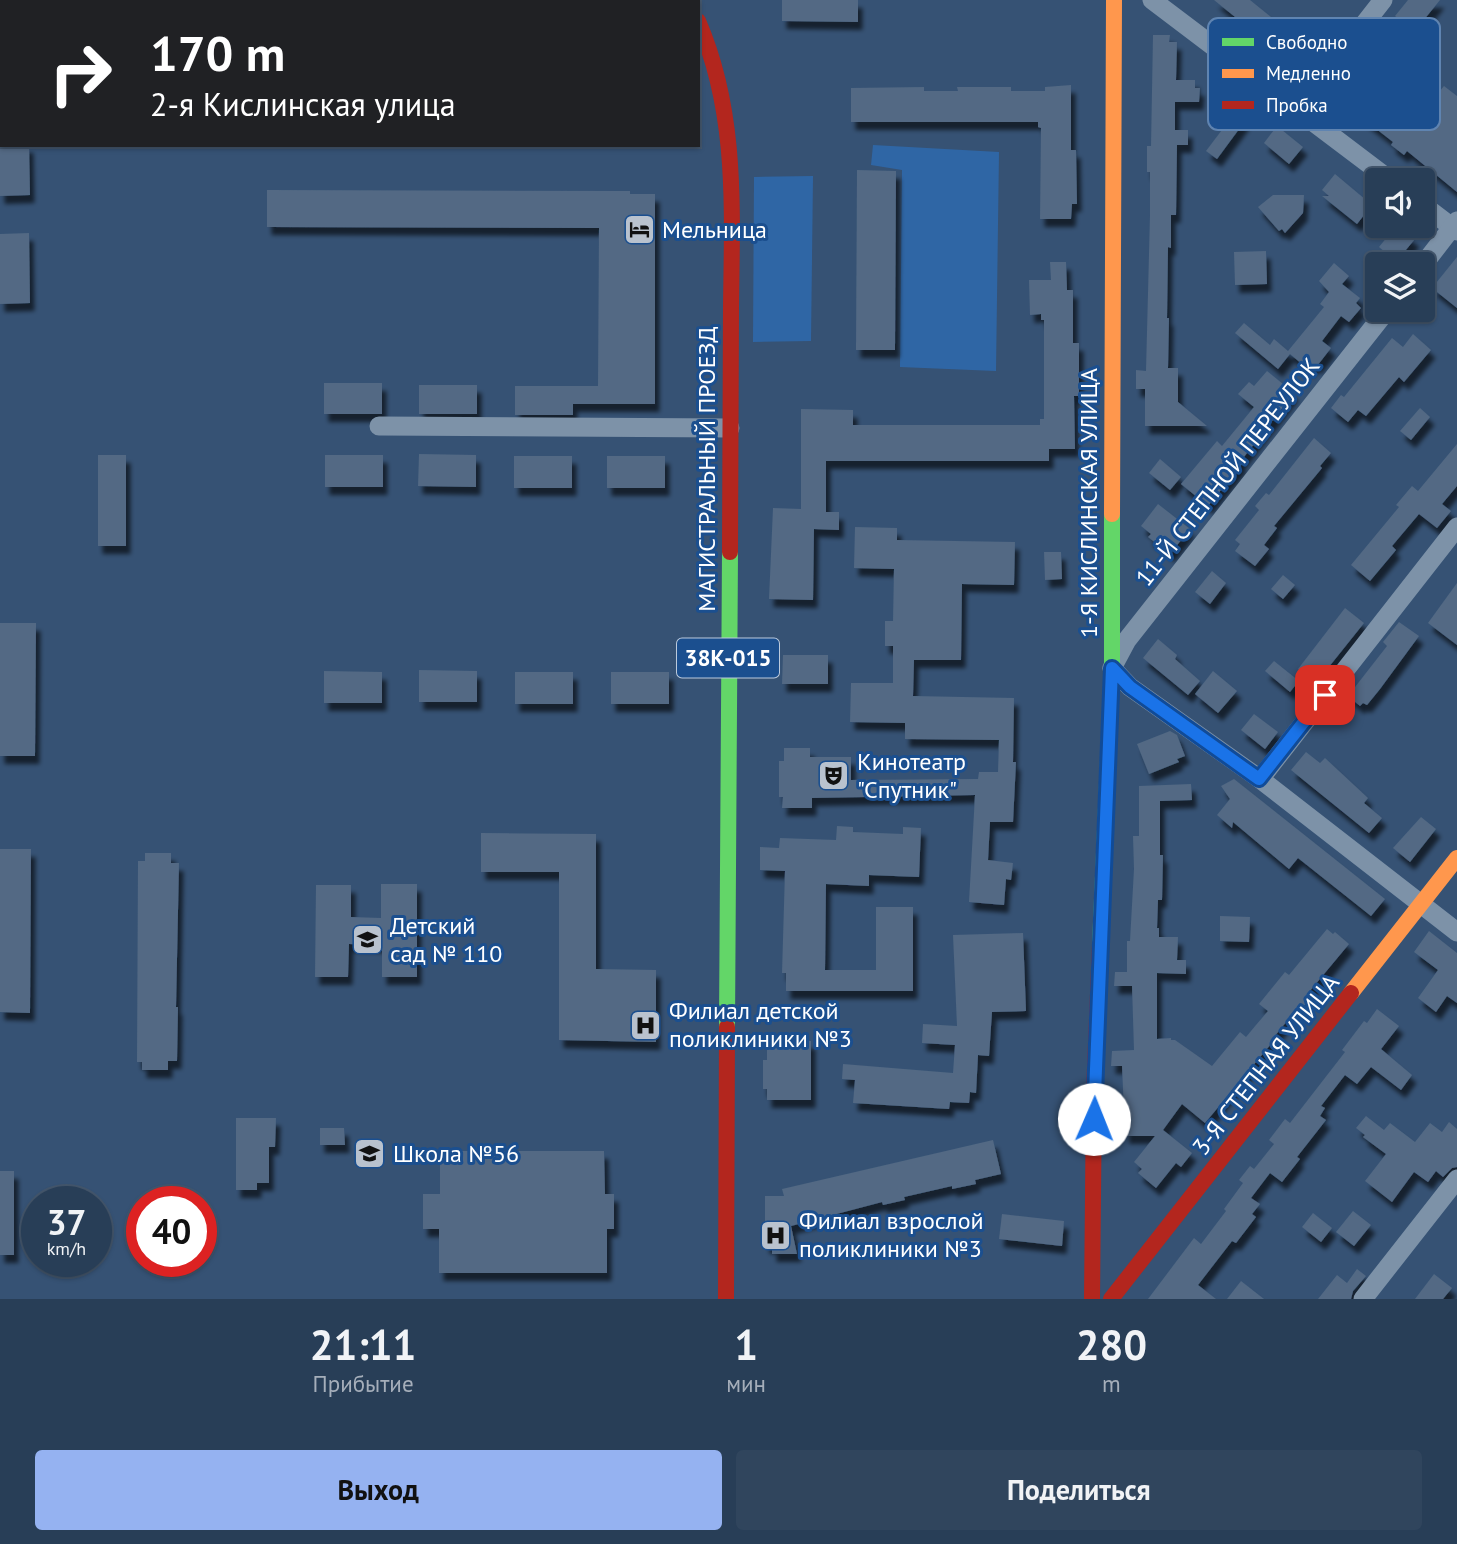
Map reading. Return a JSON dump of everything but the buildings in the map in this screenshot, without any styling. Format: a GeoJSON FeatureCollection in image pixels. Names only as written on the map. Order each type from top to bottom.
{"type":"FeatureCollection","features":[{"type":"Feature","properties":{"kind":"street","name":"1-Я КИСЛИНСКАЯ УЛИЦА"},"geometry":{"type":"LineString","coordinates":[[1092,1299],[1094,1092],[1112,668],[1114,0]]}},
{"type":"Feature","properties":{"kind":"street"},"geometry":{"type":"LineString","coordinates":[[1152,0],[1208,42]]}},
{"type":"Feature","properties":{"kind":"street"},"geometry":{"type":"LineString","coordinates":[[1369,18],[1383,0]]}},
{"type":"Feature","properties":{"kind":"street","name":"МАГИСТРАЛЬНЫЙ ПРОЕЗД"},"geometry":{"type":"LineString","coordinates":[[700,26],[711,49],[720,79],[730,154],[726,1299]]}},
{"type":"Feature","properties":{"kind":"street"},"geometry":{"type":"LineString","coordinates":[[1324,130],[1374,168]]}},
{"type":"Feature","properties":{"kind":"street"},"geometry":{"type":"LineString","coordinates":[[1434,252],[1455,227],[1435,213]]}},
{"type":"Feature","properties":{"kind":"street","name":"11-Й СТЕПНОЙ ПЕРЕУЛОК"},"geometry":{"type":"LineString","coordinates":[[1112,668],[1127,640],[1378,322]]}},
{"type":"Feature","properties":{"kind":"street"},"geometry":{"type":"LineString","coordinates":[[379,426],[730,428]]}},
{"type":"Feature","properties":{"kind":"street"},"geometry":{"type":"LineString","coordinates":[[1259,779],[1457,527]]}},
{"type":"Feature","properties":{"kind":"street"},"geometry":{"type":"LineString","coordinates":[[1112,668],[1130,687],[1259,779],[1457,932]]}},
{"type":"Feature","properties":{"kind":"street","name":"3-Я СТЕПНАЯ УЛИЦА"},"geometry":{"type":"LineString","coordinates":[[1111,1299],[1457,858]]}},
{"type":"Feature","properties":{"kind":"street"},"geometry":{"type":"LineString","coordinates":[[1363,1299],[1457,1179]]}},
{"type":"Feature","properties":{"kind":"shaded area"},"geometry":{"type":"Polygon","coordinates":[[[873,145],[999,152],[996,371],[900,367],[902,170],[871,165],[873,145]]]}},
{"type":"Feature","properties":{"kind":"shaded area"},"geometry":{"type":"Polygon","coordinates":[[[813,176],[811,341],[753,342],[754,177],[813,176]]]}},
{"type":"Feature","properties":{"kind":"traffic: fast"},"geometry":{"type":"LineString","coordinates":[[1100,945],[1112,668],[1112,514]]}},
{"type":"Feature","properties":{"kind":"traffic: fast"},"geometry":{"type":"LineString","coordinates":[[727,1027],[730,552]]}},
{"type":"Feature","properties":{"kind":"traffic: slow"},"geometry":{"type":"LineString","coordinates":[[1112,514],[1114,0]]}},
{"type":"Feature","properties":{"kind":"traffic: slow"},"geometry":{"type":"LineString","coordinates":[[1351,993],[1457,858]]}},
{"type":"Feature","properties":{"kind":"traffic: jam"},"geometry":{"type":"LineString","coordinates":[[700,26],[720,91],[730,162],[730,552]]}},
{"type":"Feature","properties":{"kind":"traffic: jam"},"geometry":{"type":"LineString","coordinates":[[1092,1299],[1094,1092],[1100,945]]}},
{"type":"Feature","properties":{"kind":"traffic: jam"},"geometry":{"type":"LineString","coordinates":[[1111,1299],[1351,993]]}},
{"type":"Feature","properties":{"kind":"traffic: jam"},"geometry":{"type":"LineString","coordinates":[[726,1299],[727,1027]]}},
{"type":"Feature","properties":{"kind":"place","name":"Мельница"},"geometry":{"type":"Point","coordinates":[639,230]}},
{"type":"Feature","properties":{"kind":"place","name":"Кинотеатр \"Спутник\""},"geometry":{"type":"Point","coordinates":[834,776]}},
{"type":"Feature","properties":{"kind":"place","name":"Детский сад № 110"},"geometry":{"type":"Point","coordinates":[367,940]}},
{"type":"Feature","properties":{"kind":"place","name":"Филиал детской поликлиники №3"},"geometry":{"type":"Point","coordinates":[646,1025]}},
{"type":"Feature","properties":{"kind":"place","name":"Школа №56"},"geometry":{"type":"Point","coordinates":[370,1154]}},
{"type":"Feature","properties":{"kind":"place","name":"Филиал взрослой поликлиники №3"},"geometry":{"type":"Point","coordinates":[776,1235]}},
{"type":"Feature","properties":{"kind":"route"},"geometry":{"type":"LineString","coordinates":[[1094,1119],[1112,668],[1130,687],[1259,779],[1325,695]]}}]}
